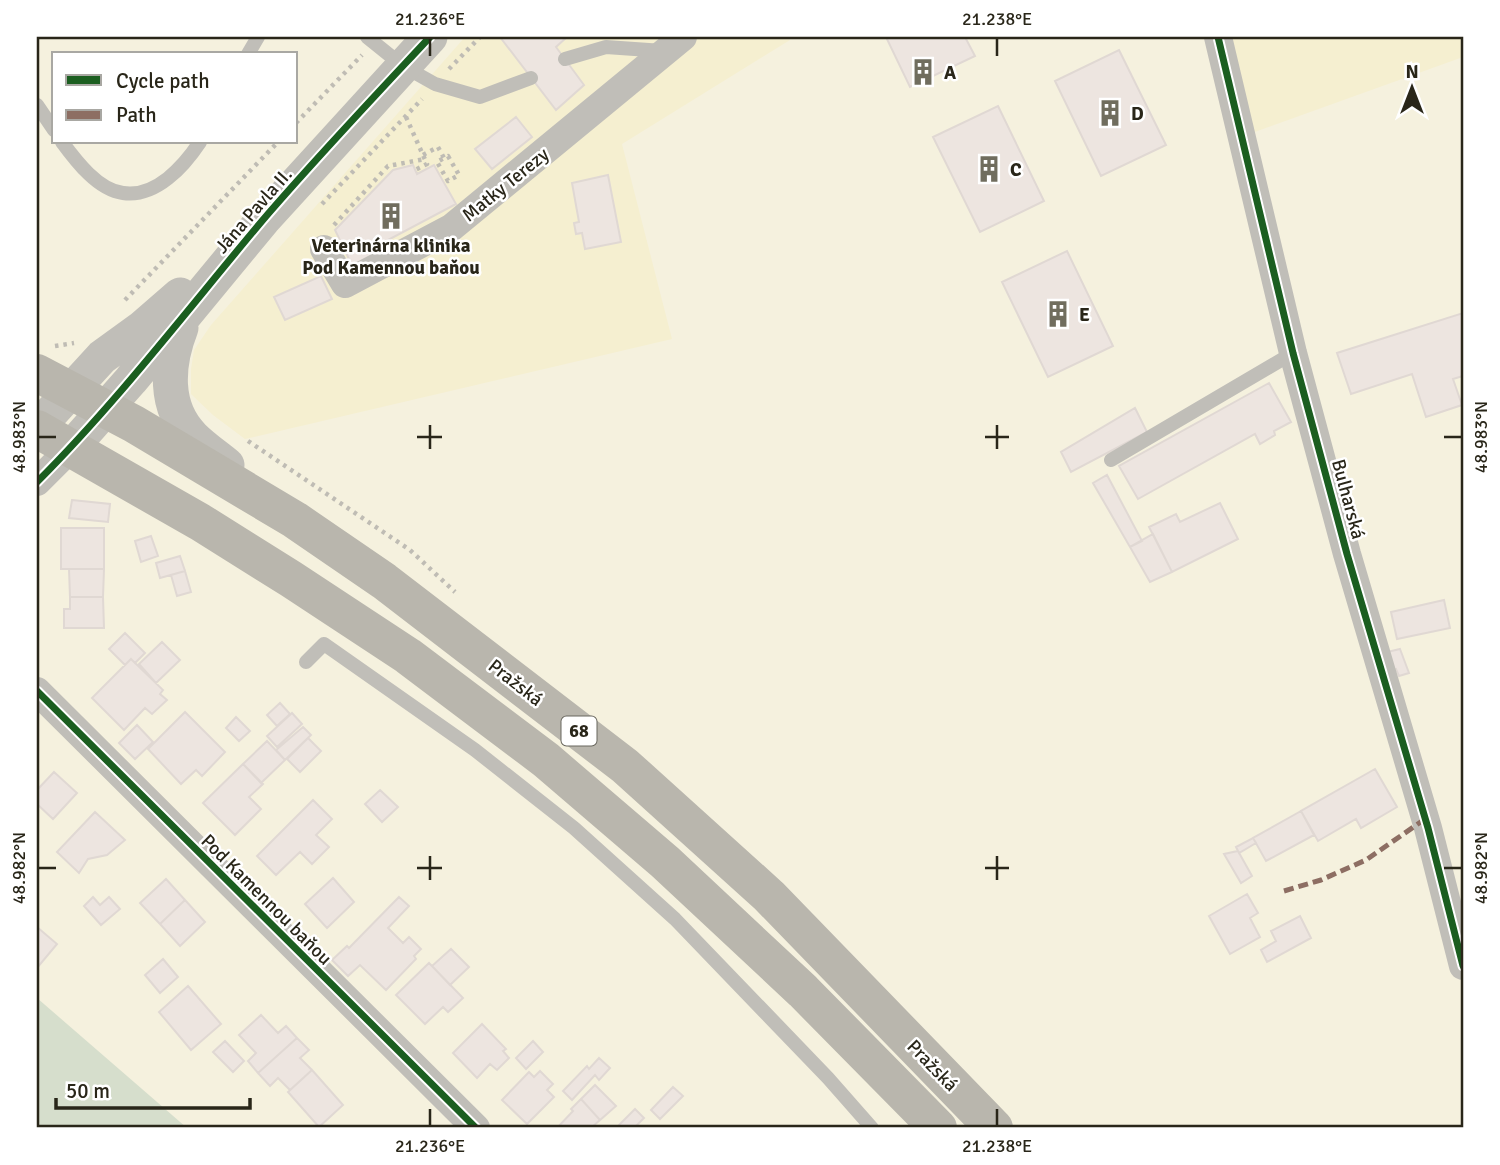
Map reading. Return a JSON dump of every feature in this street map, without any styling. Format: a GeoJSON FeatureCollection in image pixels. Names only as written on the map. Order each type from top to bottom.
{"type":"FeatureCollection","features":[{"type":"Feature","properties":{"kind":"main road","name":"Pražská"},"geometry":{"type":"LineString","coordinates":[[37,373],[134,424],[295,520],[394,589],[625,766],[769,896],[994,1128]]}},
{"type":"Feature","properties":{"kind":"main road","name":"68"},"geometry":{"type":"LineString","coordinates":[[37,429],[200,522],[355,621],[408,656],[546,760],[666,862],[774,963],[938,1128]]}},
{"type":"Feature","properties":{"kind":"street","name":"Jána Pavla II."},"geometry":{"type":"LineString","coordinates":[[71,449],[263,220],[430,37]]}},
{"type":"Feature","properties":{"kind":"street","name":"Bulharská"},"geometry":{"type":"LineString","coordinates":[[1217,37],[1293,353],[1347,554],[1428,828],[1463,966]]}},
{"type":"Feature","properties":{"kind":"street","name":"Matky Terezy"},"geometry":{"type":"LineString","coordinates":[[330,239],[345,284],[451,228],[671,41]]}},
{"type":"Feature","properties":{"kind":"street","name":"Jána Pavla II."},"geometry":{"type":"LineString","coordinates":[[102,357],[142,328],[263,220]]}},
{"type":"Feature","properties":{"kind":"street"},"geometry":{"type":"LineString","coordinates":[[186,314],[174,346],[169,371],[171,395],[177,415],[191,436],[295,520]]}},
{"type":"Feature","properties":{"kind":"street"},"geometry":{"type":"LineString","coordinates":[[37,365],[47,367],[81,364],[102,357]]}},
{"type":"Feature","properties":{"kind":"street"},"geometry":{"type":"LineString","coordinates":[[37,429],[102,357]]}},
{"type":"Feature","properties":{"kind":"street"},"geometry":{"type":"LineString","coordinates":[[37,482],[71,449]]}},
{"type":"Feature","properties":{"kind":"street","name":"Pod Kamennou baňou"},"geometry":{"type":"LineString","coordinates":[[37,691],[476,1128]]}},
{"type":"Feature","properties":{"kind":"lane"},"geometry":{"type":"LineString","coordinates":[[606,47],[617,37]]}},
{"type":"Feature","properties":{"kind":"lane"},"geometry":{"type":"LineString","coordinates":[[370,40],[403,66],[435,84],[481,97],[531,78]]}},
{"type":"Feature","properties":{"kind":"lane"},"geometry":{"type":"LineString","coordinates":[[565,59],[606,47],[671,41]]}},
{"type":"Feature","properties":{"kind":"lane"},"geometry":{"type":"LineString","coordinates":[[37,105],[52,127]]}},
{"type":"Feature","properties":{"kind":"lane"},"geometry":{"type":"LineString","coordinates":[[64,144],[101,184],[122,194],[143,191],[167,179],[187,162],[199,144]]}},
{"type":"Feature","properties":{"kind":"lane"},"geometry":{"type":"LineString","coordinates":[[1111,460],[1293,353]]}},
{"type":"Feature","properties":{"kind":"lane"},"geometry":{"type":"LineString","coordinates":[[306,662],[324,644],[475,750],[574,828],[675,919],[872,1128]]}},
{"type":"Feature","properties":{"kind":"path"},"geometry":{"type":"LineString","coordinates":[[298,121],[370,40]]}},
{"type":"Feature","properties":{"kind":"path"},"geometry":{"type":"LineString","coordinates":[[405,117],[425,159]]}},
{"type":"Feature","properties":{"kind":"path"},"geometry":{"type":"LineString","coordinates":[[124,301],[276,144]]}},
{"type":"Feature","properties":{"kind":"path"},"geometry":{"type":"LineString","coordinates":[[415,170],[439,146],[444,158]]}},
{"type":"Feature","properties":{"kind":"path"},"geometry":{"type":"LineString","coordinates":[[330,239],[333,224],[388,166],[425,159],[437,162],[448,156],[459,174],[448,181],[437,162]]}},
{"type":"Feature","properties":{"kind":"shaded area"},"geometry":{"type":"Polygon","coordinates":[[[465,37],[788,37],[790,40],[622,144],[672,339],[245,439],[191,394],[194,350],[211,325],[465,37]]]}},
{"type":"Feature","properties":{"kind":"shaded area"},"geometry":{"type":"Polygon","coordinates":[[[1218,37],[1463,37],[1463,57],[1241,137],[1218,37]]]}},
{"type":"Feature","properties":{"kind":"green space"},"geometry":{"type":"Polygon","coordinates":[[[37,998],[187,1128],[37,1128],[37,998]]]}},
{"type":"Feature","properties":{"kind":"building"},"geometry":{"type":"Polygon","coordinates":[[[500,37],[567,37],[556,47],[584,85],[556,110],[500,37]]]}},
{"type":"Feature","properties":{"kind":"building","name":"A"},"geometry":{"type":"Polygon","coordinates":[[[886,37],[965,37],[975,56],[910,87],[886,37]]]}},
{"type":"Feature","properties":{"kind":"building","name":"D"},"geometry":{"type":"Polygon","coordinates":[[[1119,50],[1166,145],[1101,176],[1055,81],[1119,50]]]}},
{"type":"Feature","properties":{"kind":"building","name":"C"},"geometry":{"type":"Polygon","coordinates":[[[998,106],[1044,201],[980,232],[933,137],[998,106]]]}},
{"type":"Feature","properties":{"kind":"building"},"geometry":{"type":"Polygon","coordinates":[[[516,117],[532,137],[492,169],[475,149],[516,117]]]}},
{"type":"Feature","properties":{"kind":"building","name":"Veterinárna klinika Pod Kamennou baňou"},"geometry":{"type":"Polygon","coordinates":[[[413,165],[417,174],[434,165],[456,204],[369,250],[372,259],[350,272],[345,260],[349,259],[335,230],[393,170],[413,165]]]}},
{"type":"Feature","properties":{"kind":"building"},"geometry":{"type":"Polygon","coordinates":[[[608,175],[621,242],[585,249],[582,233],[576,234],[574,223],[579,222],[572,183],[608,175]]]}},
{"type":"Feature","properties":{"kind":"building","name":"E"},"geometry":{"type":"Polygon","coordinates":[[[1067,251],[1113,346],[1048,377],[1002,282],[1067,251]]]}},
{"type":"Feature","properties":{"kind":"building"},"geometry":{"type":"Polygon","coordinates":[[[321,276],[332,299],[285,320],[274,297],[321,276]]]}},
{"type":"Feature","properties":{"kind":"building"},"geometry":{"type":"Polygon","coordinates":[[[1463,313],[1463,376],[1453,379],[1462,405],[1426,417],[1412,374],[1351,394],[1337,353],[1463,313]]]}},
{"type":"Feature","properties":{"kind":"building"},"geometry":{"type":"Polygon","coordinates":[[[1269,383],[1291,422],[1274,431],[1275,435],[1260,444],[1255,434],[1138,499],[1119,466],[1269,383]]]}},
{"type":"Feature","properties":{"kind":"building"},"geometry":{"type":"Polygon","coordinates":[[[1135,408],[1147,432],[1071,472],[1061,452],[1135,408]]]}},
{"type":"Feature","properties":{"kind":"building"},"geometry":{"type":"Polygon","coordinates":[[[1107,475],[1142,541],[1130,547],[1093,483],[1107,475]]]}},
{"type":"Feature","properties":{"kind":"building"},"geometry":{"type":"Polygon","coordinates":[[[72,500],[110,504],[108,522],[69,518],[72,500]]]}},
{"type":"Feature","properties":{"kind":"building"},"geometry":{"type":"Polygon","coordinates":[[[1220,503],[1238,539],[1172,572],[1149,527],[1176,514],[1180,522],[1220,503]]]}},
{"type":"Feature","properties":{"kind":"building"},"geometry":{"type":"Polygon","coordinates":[[[61,528],[104,528],[104,569],[61,569],[61,528]]]}},
{"type":"Feature","properties":{"kind":"building"},"geometry":{"type":"Polygon","coordinates":[[[1153,534],[1172,572],[1150,582],[1130,547],[1153,534]]]}},
{"type":"Feature","properties":{"kind":"building"},"geometry":{"type":"Polygon","coordinates":[[[151,536],[158,556],[141,562],[135,541],[151,536]]]}},
{"type":"Feature","properties":{"kind":"building"},"geometry":{"type":"Polygon","coordinates":[[[180,556],[185,571],[160,578],[156,563],[180,556]]]}},
{"type":"Feature","properties":{"kind":"building"},"geometry":{"type":"Polygon","coordinates":[[[69,569],[104,569],[103,597],[70,597],[69,569]]]}},
{"type":"Feature","properties":{"kind":"building"},"geometry":{"type":"Polygon","coordinates":[[[185,571],[191,592],[177,596],[171,575],[185,571]]]}},
{"type":"Feature","properties":{"kind":"building"},"geometry":{"type":"Polygon","coordinates":[[[70,597],[103,597],[104,628],[64,628],[64,609],[70,609],[70,597]]]}},
{"type":"Feature","properties":{"kind":"building"},"geometry":{"type":"Polygon","coordinates":[[[1444,600],[1450,628],[1397,639],[1391,612],[1444,600]]]}},
{"type":"Feature","properties":{"kind":"building"},"geometry":{"type":"Polygon","coordinates":[[[125,633],[145,653],[135,663],[131,659],[125,665],[109,649],[125,633]]]}},
{"type":"Feature","properties":{"kind":"building"},"geometry":{"type":"Polygon","coordinates":[[[162,642],[180,660],[156,683],[139,664],[162,642]]]}},
{"type":"Feature","properties":{"kind":"building"},"geometry":{"type":"Polygon","coordinates":[[[1400,649],[1409,673],[1399,676],[1396,669],[1388,672],[1383,653],[1400,649]]]}},
{"type":"Feature","properties":{"kind":"building"},"geometry":{"type":"Polygon","coordinates":[[[131,659],[163,690],[160,694],[167,700],[152,714],[145,708],[124,730],[92,698],[131,659]]]}},
{"type":"Feature","properties":{"kind":"building"},"geometry":{"type":"Polygon","coordinates":[[[280,703],[290,714],[277,726],[267,715],[280,703]]]}},
{"type":"Feature","properties":{"kind":"building"},"geometry":{"type":"Polygon","coordinates":[[[185,712],[225,752],[202,776],[196,770],[181,784],[148,749],[185,712]]]}},
{"type":"Feature","properties":{"kind":"building"},"geometry":{"type":"Polygon","coordinates":[[[292,713],[302,724],[277,747],[267,736],[292,713]]]}},
{"type":"Feature","properties":{"kind":"building"},"geometry":{"type":"Polygon","coordinates":[[[236,717],[250,731],[239,741],[226,728],[236,717]]]}},
{"type":"Feature","properties":{"kind":"building"},"geometry":{"type":"Polygon","coordinates":[[[137,725],[153,742],[135,759],[119,743],[137,725]]]}},
{"type":"Feature","properties":{"kind":"building"},"geometry":{"type":"Polygon","coordinates":[[[303,727],[311,735],[285,760],[276,750],[303,727]]]}},
{"type":"Feature","properties":{"kind":"building"},"geometry":{"type":"Polygon","coordinates":[[[308,738],[321,751],[300,772],[287,759],[308,738]]]}},
{"type":"Feature","properties":{"kind":"building"},"geometry":{"type":"Polygon","coordinates":[[[267,741],[285,760],[261,783],[243,764],[267,741]]]}},
{"type":"Feature","properties":{"kind":"building"},"geometry":{"type":"Polygon","coordinates":[[[243,764],[263,784],[249,797],[261,809],[235,835],[203,803],[243,764]]]}},
{"type":"Feature","properties":{"kind":"building"},"geometry":{"type":"Polygon","coordinates":[[[1375,769],[1397,807],[1361,828],[1356,819],[1318,841],[1301,811],[1375,769]]]}},
{"type":"Feature","properties":{"kind":"building"},"geometry":{"type":"Polygon","coordinates":[[[54,772],[77,793],[53,819],[37,804],[37,790],[54,772]]]}},
{"type":"Feature","properties":{"kind":"building"},"geometry":{"type":"Polygon","coordinates":[[[380,790],[398,807],[382,822],[365,804],[380,790]]]}},
{"type":"Feature","properties":{"kind":"building"},"geometry":{"type":"Polygon","coordinates":[[[313,800],[332,819],[316,835],[329,847],[312,864],[300,852],[276,875],[257,856],[313,800]]]}},
{"type":"Feature","properties":{"kind":"building"},"geometry":{"type":"Polygon","coordinates":[[[1301,811],[1314,835],[1266,861],[1253,838],[1301,811]]]}},
{"type":"Feature","properties":{"kind":"building"},"geometry":{"type":"Polygon","coordinates":[[[95,812],[125,840],[107,855],[88,859],[79,873],[57,852],[95,812]]]}},
{"type":"Feature","properties":{"kind":"building"},"geometry":{"type":"Polygon","coordinates":[[[1253,838],[1256,843],[1239,853],[1236,847],[1253,838]]]}},
{"type":"Feature","properties":{"kind":"building"},"geometry":{"type":"Polygon","coordinates":[[[1238,851],[1252,876],[1241,883],[1224,854],[1238,851]]]}},
{"type":"Feature","properties":{"kind":"building"},"geometry":{"type":"Polygon","coordinates":[[[333,878],[354,902],[327,928],[305,904],[333,878]]]}},
{"type":"Feature","properties":{"kind":"building"},"geometry":{"type":"Polygon","coordinates":[[[166,879],[185,900],[160,924],[140,903],[166,879]]]}},
{"type":"Feature","properties":{"kind":"building"},"geometry":{"type":"Polygon","coordinates":[[[1247,894],[1258,913],[1250,918],[1260,937],[1230,954],[1209,916],[1247,894]]]}},
{"type":"Feature","properties":{"kind":"building"},"geometry":{"type":"Polygon","coordinates":[[[93,897],[100,905],[109,897],[120,909],[101,925],[84,906],[93,897]]]}},
{"type":"Feature","properties":{"kind":"building"},"geometry":{"type":"Polygon","coordinates":[[[399,897],[409,906],[388,928],[403,943],[409,937],[421,949],[414,956],[416,959],[386,990],[360,965],[348,976],[332,960],[347,946],[349,948],[399,897]]]}},
{"type":"Feature","properties":{"kind":"building"},"geometry":{"type":"Polygon","coordinates":[[[185,900],[205,922],[180,946],[160,924],[185,900]]]}},
{"type":"Feature","properties":{"kind":"building"},"geometry":{"type":"Polygon","coordinates":[[[1300,916],[1311,938],[1267,962],[1261,950],[1276,941],[1271,931],[1300,916]]]}},
{"type":"Feature","properties":{"kind":"building"},"geometry":{"type":"Polygon","coordinates":[[[37,927],[57,944],[37,968],[37,927]]]}},
{"type":"Feature","properties":{"kind":"building"},"geometry":{"type":"Polygon","coordinates":[[[451,949],[469,967],[450,985],[432,966],[451,949]]]}},
{"type":"Feature","properties":{"kind":"building"},"geometry":{"type":"Polygon","coordinates":[[[163,959],[178,977],[160,993],[145,975],[163,959]]]}},
{"type":"Feature","properties":{"kind":"building"},"geometry":{"type":"Polygon","coordinates":[[[429,963],[463,998],[448,1012],[443,1007],[425,1024],[396,995],[429,963]]]}},
{"type":"Feature","properties":{"kind":"building"},"geometry":{"type":"Polygon","coordinates":[[[188,986],[221,1024],[191,1050],[159,1012],[188,986]]]}},
{"type":"Feature","properties":{"kind":"building"},"geometry":{"type":"Polygon","coordinates":[[[261,1015],[278,1033],[286,1026],[297,1038],[258,1073],[248,1061],[256,1053],[239,1035],[261,1015]]]}},
{"type":"Feature","properties":{"kind":"building"},"geometry":{"type":"Polygon","coordinates":[[[482,1024],[506,1049],[503,1051],[509,1058],[497,1070],[490,1064],[477,1078],[453,1053],[482,1024]]]}},
{"type":"Feature","properties":{"kind":"building"},"geometry":{"type":"Polygon","coordinates":[[[297,1038],[309,1050],[300,1058],[312,1070],[290,1090],[278,1078],[270,1086],[258,1073],[297,1038]]]}},
{"type":"Feature","properties":{"kind":"building"},"geometry":{"type":"Polygon","coordinates":[[[225,1041],[244,1061],[233,1072],[213,1052],[225,1041]]]}},
{"type":"Feature","properties":{"kind":"building"},"geometry":{"type":"Polygon","coordinates":[[[533,1041],[543,1052],[526,1069],[516,1058],[533,1041]]]}},
{"type":"Feature","properties":{"kind":"building"},"geometry":{"type":"Polygon","coordinates":[[[599,1058],[610,1068],[599,1080],[595,1075],[572,1100],[563,1091],[587,1066],[589,1069],[599,1058]]]}},
{"type":"Feature","properties":{"kind":"building"},"geometry":{"type":"Polygon","coordinates":[[[312,1070],[343,1105],[319,1127],[288,1092],[312,1070]]]}},
{"type":"Feature","properties":{"kind":"building"},"geometry":{"type":"Polygon","coordinates":[[[540,1071],[553,1084],[547,1090],[554,1097],[527,1124],[502,1100],[529,1072],[534,1077],[540,1071]]]}},
{"type":"Feature","properties":{"kind":"building"},"geometry":{"type":"Polygon","coordinates":[[[595,1085],[616,1106],[600,1120],[581,1099],[595,1085]]]}},
{"type":"Feature","properties":{"kind":"building"},"geometry":{"type":"Polygon","coordinates":[[[673,1087],[683,1096],[660,1119],[651,1110],[673,1087]]]}},
{"type":"Feature","properties":{"kind":"building"},"geometry":{"type":"Polygon","coordinates":[[[581,1099],[600,1120],[591,1128],[557,1128],[573,1111],[571,1109],[581,1099]]]}},
{"type":"Feature","properties":{"kind":"building"},"geometry":{"type":"Polygon","coordinates":[[[635,1109],[644,1118],[634,1128],[622,1128],[619,1125],[635,1109]]]}},
{"type":"Feature","properties":{"kind":"marked path"},"geometry":{"type":"LineString","coordinates":[[1284,891],[1321,880],[1366,860],[1425,819]]}},
{"type":"Feature","properties":{"kind":"cycle path"},"geometry":{"type":"LineString","coordinates":[[37,482],[124,387],[282,197],[430,37]]}},
{"type":"Feature","properties":{"kind":"cycle path"},"geometry":{"type":"LineString","coordinates":[[1218,37],[1293,353],[1347,554],[1428,828],[1463,966]]}},
{"type":"Feature","properties":{"kind":"cycle path"},"geometry":{"type":"LineString","coordinates":[[37,691],[476,1128]]}},
{"type":"Feature","properties":{"kind":"place","name":"A"},"geometry":{"type":"Point","coordinates":[923,72]}},
{"type":"Feature","properties":{"kind":"place","name":"D"},"geometry":{"type":"Point","coordinates":[1110,113]}},
{"type":"Feature","properties":{"kind":"place","name":"C"},"geometry":{"type":"Point","coordinates":[989,169]}},
{"type":"Feature","properties":{"kind":"place","name":"Veterinárna klinika Pod Kamennou baňou"},"geometry":{"type":"Point","coordinates":[391,216]}},
{"type":"Feature","properties":{"kind":"place","name":"E"},"geometry":{"type":"Point","coordinates":[1058,314]}}]}
